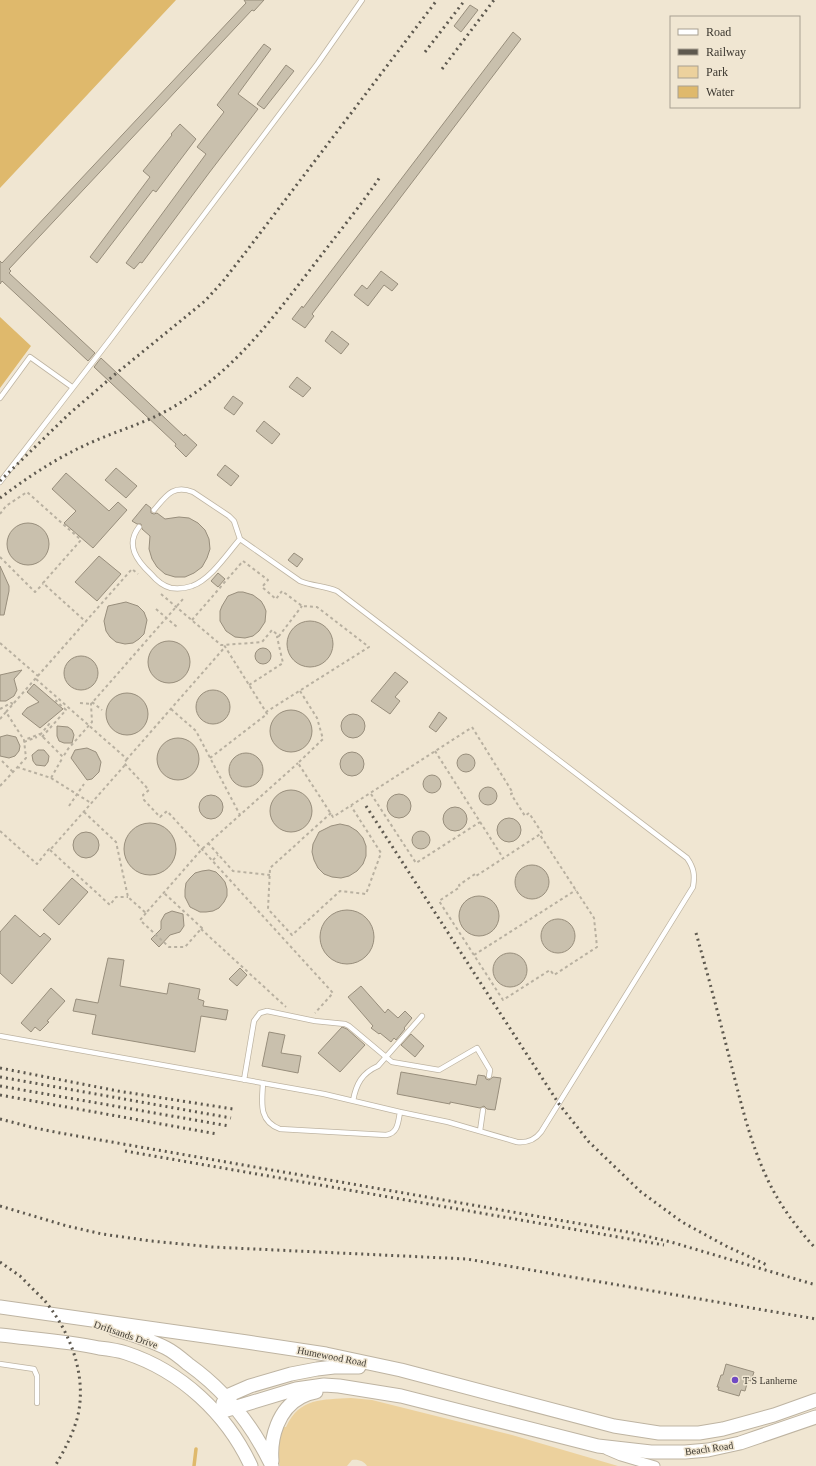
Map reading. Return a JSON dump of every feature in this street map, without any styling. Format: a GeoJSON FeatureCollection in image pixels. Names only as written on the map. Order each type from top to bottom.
{"type":"FeatureCollection","features":[{"type":"Feature","properties":{"kind":"main road","name":"Humewood Road"},"geometry":{"type":"LineString","coordinates":[[0,1307],[319,1353],[401,1370],[614,1426],[659,1433]]}},
{"type":"Feature","properties":{"kind":"main road","name":"Driftsands Drive"},"geometry":{"type":"LineString","coordinates":[[69,1317],[118,1330],[166,1348],[199,1371],[227,1396],[236,1407],[257,1438],[272,1466]]}},
{"type":"Feature","properties":{"kind":"main road"},"geometry":{"type":"LineString","coordinates":[[0,1335],[82,1344],[124,1353],[144,1360],[177,1379],[193,1391],[217,1413],[234,1436],[251,1466]]}},
{"type":"Feature","properties":{"kind":"main road"},"geometry":{"type":"LineString","coordinates":[[217,1413],[227,1396],[250,1386],[317,1368],[350,1367],[401,1370]]}},
{"type":"Feature","properties":{"kind":"main road"},"geometry":{"type":"LineString","coordinates":[[217,1413],[303,1388],[324,1385],[339,1386],[401,1396],[598,1446]]}},
{"type":"Feature","properties":{"kind":"main road"},"geometry":{"type":"LineString","coordinates":[[272,1466],[271,1451],[275,1429],[288,1408],[301,1397],[339,1386]]}},
{"type":"Feature","properties":{"kind":"main road","name":"Beach Road"},"geometry":{"type":"LineString","coordinates":[[659,1433],[699,1433],[723,1429],[768,1417],[816,1400]]}},
{"type":"Feature","properties":{"kind":"main road","name":"Beach Road"},"geometry":{"type":"LineString","coordinates":[[598,1446],[651,1452],[708,1450],[740,1443],[816,1417]]}},
{"type":"Feature","properties":{"kind":"street"},"geometry":{"type":"LineString","coordinates":[[598,1446],[621,1456],[655,1466]]}},
{"type":"Feature","properties":{"kind":"lane"},"geometry":{"type":"LineString","coordinates":[[0,482],[72,387],[117,331],[318,63],[362,0]]}},
{"type":"Feature","properties":{"kind":"lane"},"geometry":{"type":"LineString","coordinates":[[0,398],[30,357],[72,387]]}},
{"type":"Feature","properties":{"kind":"lane"},"geometry":{"type":"LineString","coordinates":[[0,1036],[324,1094],[448,1122],[522,1142],[529,1141],[538,1136],[693,887],[694,872],[692,864],[681,853],[337,591],[329,587],[310,585],[300,581],[240,539],[234,521],[229,516],[187,489],[177,489],[167,495],[154,510]]}},
{"type":"Feature","properties":{"kind":"lane"},"geometry":{"type":"LineString","coordinates":[[139,527],[134,534],[133,539],[134,553],[137,559],[141,565],[158,581],[172,588],[192,586],[208,576],[240,539]]}},
{"type":"Feature","properties":{"kind":"lane"},"geometry":{"type":"LineString","coordinates":[[244,1080],[254,1021],[260,1014],[267,1011],[349,1026],[392,1062],[439,1070],[477,1048],[490,1070],[488,1076]]}},
{"type":"Feature","properties":{"kind":"lane"},"geometry":{"type":"LineString","coordinates":[[353,1101],[356,1086],[370,1070],[378,1066],[386,1058],[422,1016]]}},
{"type":"Feature","properties":{"kind":"lane"},"geometry":{"type":"LineString","coordinates":[[263,1083],[263,1113],[270,1124],[280,1129],[386,1135],[390,1134],[396,1129],[400,1112]]}},
{"type":"Feature","properties":{"kind":"lane"},"geometry":{"type":"LineString","coordinates":[[480,1131],[483,1110]]}},
{"type":"Feature","properties":{"kind":"lane"},"geometry":{"type":"LineString","coordinates":[[0,1364],[34,1370],[37,1376],[37,1403]]}},
{"type":"Feature","properties":{"kind":"path"},"geometry":{"type":"LineString","coordinates":[[0,514],[6,506],[27,492],[81,540],[35,592],[0,557]]}},
{"type":"Feature","properties":{"kind":"path"},"geometry":{"type":"LineString","coordinates":[[192,620],[243,561],[268,580],[262,587],[276,599],[282,591],[302,606],[318,607],[369,647],[266,712],[267,714],[210,758]]}},
{"type":"Feature","properties":{"kind":"path"},"geometry":{"type":"LineString","coordinates":[[0,719],[132,569],[143,578]]}},
{"type":"Feature","properties":{"kind":"path"},"geometry":{"type":"LineString","coordinates":[[43,583],[86,622]]}},
{"type":"Feature","properties":{"kind":"path"},"geometry":{"type":"LineString","coordinates":[[160,593],[220,645],[225,646],[262,642],[272,630],[279,636]]}},
{"type":"Feature","properties":{"kind":"path"},"geometry":{"type":"LineString","coordinates":[[52,778],[68,749],[92,722],[92,703],[184,600]]}},
{"type":"Feature","properties":{"kind":"path"},"geometry":{"type":"LineString","coordinates":[[249,685],[283,663],[277,637],[302,606]]}},
{"type":"Feature","properties":{"kind":"path"},"geometry":{"type":"LineString","coordinates":[[156,609],[177,627]]}},
{"type":"Feature","properties":{"kind":"path"},"geometry":{"type":"LineString","coordinates":[[1,644],[38,676]]}},
{"type":"Feature","properties":{"kind":"path"},"geometry":{"type":"LineString","coordinates":[[225,646],[266,712]]}},
{"type":"Feature","properties":{"kind":"path"},"geometry":{"type":"LineString","coordinates":[[225,646],[124,763],[149,790],[143,795],[144,800],[160,817],[167,811],[333,993],[314,1015]]}},
{"type":"Feature","properties":{"kind":"path"},"geometry":{"type":"LineString","coordinates":[[36,679],[127,759]]}},
{"type":"Feature","properties":{"kind":"path"},"geometry":{"type":"LineString","coordinates":[[201,929],[185,947],[170,948],[140,920],[208,843],[323,739],[317,718],[300,690]]}},
{"type":"Feature","properties":{"kind":"path"},"geometry":{"type":"LineString","coordinates":[[24,741],[42,736],[66,710],[56,701],[58,699]]}},
{"type":"Feature","properties":{"kind":"path"},"geometry":{"type":"LineString","coordinates":[[0,709],[11,703],[13,704]]}},
{"type":"Feature","properties":{"kind":"path"},"geometry":{"type":"LineString","coordinates":[[80,703],[92,703],[102,710]]}},
{"type":"Feature","properties":{"kind":"path"},"geometry":{"type":"LineString","coordinates":[[172,709],[196,731],[240,815]]}},
{"type":"Feature","properties":{"kind":"path"},"geometry":{"type":"LineString","coordinates":[[0,786],[26,758],[24,741],[6,712]]}},
{"type":"Feature","properties":{"kind":"path"},"geometry":{"type":"LineString","coordinates":[[42,736],[50,723]]}},
{"type":"Feature","properties":{"kind":"path"},"geometry":{"type":"LineString","coordinates":[[298,763],[333,817],[471,728],[513,793],[511,794],[525,816],[529,814],[542,833],[540,835],[594,918],[597,947],[554,975],[550,970],[504,1000],[439,901],[460,887],[458,885],[475,874],[476,876],[540,835]]}},
{"type":"Feature","properties":{"kind":"path"},"geometry":{"type":"LineString","coordinates":[[42,736],[63,756]]}},
{"type":"Feature","properties":{"kind":"path"},"geometry":{"type":"LineString","coordinates":[[24,741],[37,737]]}},
{"type":"Feature","properties":{"kind":"path"},"geometry":{"type":"LineString","coordinates":[[435,751],[503,858]]}},
{"type":"Feature","properties":{"kind":"path"},"geometry":{"type":"LineString","coordinates":[[2,761],[13,772]]}},
{"type":"Feature","properties":{"kind":"path"},"geometry":{"type":"LineString","coordinates":[[0,831],[37,864],[126,765]]}},
{"type":"Feature","properties":{"kind":"path"},"geometry":{"type":"LineString","coordinates":[[17,767],[52,778],[91,804]]}},
{"type":"Feature","properties":{"kind":"path"},"geometry":{"type":"LineString","coordinates":[[69,806],[84,784]]}},
{"type":"Feature","properties":{"kind":"path"},"geometry":{"type":"LineString","coordinates":[[370,793],[416,863],[480,822]]}},
{"type":"Feature","properties":{"kind":"path"},"geometry":{"type":"LineString","coordinates":[[331,813],[270,868],[268,909],[292,935],[340,891],[366,894],[381,853],[351,806]]}},
{"type":"Feature","properties":{"kind":"path"},"geometry":{"type":"LineString","coordinates":[[84,812],[116,842],[128,897],[146,913]]}},
{"type":"Feature","properties":{"kind":"path"},"geometry":{"type":"LineString","coordinates":[[208,843],[233,871],[270,875]]}},
{"type":"Feature","properties":{"kind":"path"},"geometry":{"type":"LineString","coordinates":[[50,850],[110,905],[116,897],[128,897]]}},
{"type":"Feature","properties":{"kind":"path"},"geometry":{"type":"LineString","coordinates":[[213,860],[218,855]]}},
{"type":"Feature","properties":{"kind":"path"},"geometry":{"type":"LineString","coordinates":[[474,955],[576,890]]}},
{"type":"Feature","properties":{"kind":"path"},"geometry":{"type":"LineString","coordinates":[[164,893],[202,928],[201,929],[290,1010]]}},
{"type":"Feature","properties":{"kind":"green space"},"geometry":{"type":"Polygon","coordinates":[[[351,1398],[372,1400],[512,1435],[618,1466],[367,1466],[359,1460],[352,1460],[347,1466],[280,1466],[278,1451],[282,1427],[286,1427],[298,1410],[305,1405],[321,1400],[351,1398]]]}},
{"type":"Feature","properties":{"kind":"water"},"geometry":{"type":"Polygon","coordinates":[[[0,0],[176,0],[0,188],[0,0]]]}},
{"type":"Feature","properties":{"kind":"water"},"geometry":{"type":"Polygon","coordinates":[[[0,317],[31,346],[0,388],[0,317]]]}},
{"type":"Feature","properties":{"kind":"building"},"geometry":{"type":"Polygon","coordinates":[[[244,0],[264,0],[254,11],[252,10],[9,269],[11,271],[9,273],[95,353],[88,361],[2,281],[0,284],[0,261],[2,263],[246,3],[244,0]]]}},
{"type":"Feature","properties":{"kind":"building"},"geometry":{"type":"Polygon","coordinates":[[[470,5],[478,10],[461,32],[454,26],[470,5]]]}},
{"type":"Feature","properties":{"kind":"building"},"geometry":{"type":"Polygon","coordinates":[[[513,32],[521,39],[312,314],[314,316],[305,328],[292,319],[302,306],[303,308],[513,32]]]}},
{"type":"Feature","properties":{"kind":"building"},"geometry":{"type":"Polygon","coordinates":[[[264,44],[271,49],[238,94],[258,109],[142,263],[140,262],[134,269],[126,263],[206,154],[197,147],[224,112],[217,105],[264,44]]]}},
{"type":"Feature","properties":{"kind":"building"},"geometry":{"type":"Polygon","coordinates":[[[286,65],[294,71],[264,109],[257,104],[286,65]]]}},
{"type":"Feature","properties":{"kind":"building"},"geometry":{"type":"Polygon","coordinates":[[[180,124],[196,139],[156,192],[153,190],[97,263],[90,257],[150,177],[143,171],[180,124]]]}},
{"type":"Feature","properties":{"kind":"building"},"geometry":{"type":"Polygon","coordinates":[[[381,271],[398,284],[392,291],[384,285],[368,306],[354,295],[362,285],[367,289],[381,271]]]}},
{"type":"Feature","properties":{"kind":"building"},"geometry":{"type":"Polygon","coordinates":[[[332,331],[349,344],[341,354],[325,341],[332,331]]]}},
{"type":"Feature","properties":{"kind":"building"},"geometry":{"type":"Polygon","coordinates":[[[101,358],[184,436],[185,434],[197,445],[186,457],[175,446],[176,444],[94,367],[101,358]]]}},
{"type":"Feature","properties":{"kind":"building"},"geometry":{"type":"Polygon","coordinates":[[[297,377],[311,388],[303,397],[289,387],[297,377]]]}},
{"type":"Feature","properties":{"kind":"building"},"geometry":{"type":"Polygon","coordinates":[[[233,396],[243,403],[234,415],[224,408],[233,396]]]}},
{"type":"Feature","properties":{"kind":"building"},"geometry":{"type":"Polygon","coordinates":[[[264,421],[280,434],[272,444],[256,431],[264,421]]]}},
{"type":"Feature","properties":{"kind":"building"},"geometry":{"type":"Polygon","coordinates":[[[225,465],[239,476],[231,486],[217,475],[225,465]]]}},
{"type":"Feature","properties":{"kind":"building"},"geometry":{"type":"Polygon","coordinates":[[[116,468],[137,486],[126,498],[105,480],[116,468]]]}},
{"type":"Feature","properties":{"kind":"building"},"geometry":{"type":"Polygon","coordinates":[[[66,473],[109,511],[118,502],[127,510],[93,548],[64,523],[76,511],[52,489],[66,473]]]}},
{"type":"Feature","properties":{"kind":"building"},"geometry":{"type":"Polygon","coordinates":[[[146,504],[151,508],[151,513],[157,513],[165,519],[179,517],[189,518],[198,523],[205,530],[209,539],[210,549],[202,567],[185,577],[175,577],[165,574],[157,567],[152,559],[149,549],[150,536],[142,529],[141,524],[137,524],[132,521],[146,504]]]}},
{"type":"Feature","properties":{"kind":"building"},"geometry":{"type":"Polygon","coordinates":[[[24,523],[32,523],[43,529],[49,540],[49,548],[43,559],[32,565],[24,565],[13,559],[7,548],[7,540],[13,529],[24,523]]]}},
{"type":"Feature","properties":{"kind":"building"},"geometry":{"type":"Polygon","coordinates":[[[294,553],[303,559],[297,567],[288,560],[294,553]]]}},
{"type":"Feature","properties":{"kind":"building"},"geometry":{"type":"Polygon","coordinates":[[[99,556],[121,574],[97,601],[75,582],[99,556]]]}},
{"type":"Feature","properties":{"kind":"building"},"geometry":{"type":"Polygon","coordinates":[[[0,566],[9,586],[4,615],[0,615],[0,566]]]}},
{"type":"Feature","properties":{"kind":"building"},"geometry":{"type":"Polygon","coordinates":[[[218,573],[225,579],[218,587],[211,581],[218,573]]]}},
{"type":"Feature","properties":{"kind":"building"},"geometry":{"type":"Polygon","coordinates":[[[238,592],[253,595],[261,601],[266,611],[265,622],[259,631],[253,636],[245,638],[235,637],[226,631],[220,621],[220,611],[228,596],[238,592]]]}},
{"type":"Feature","properties":{"kind":"building"},"geometry":{"type":"Polygon","coordinates":[[[126,602],[138,606],[144,612],[147,620],[144,634],[133,643],[125,644],[116,642],[110,637],[106,631],[104,621],[108,606],[126,602]]]}},
{"type":"Feature","properties":{"kind":"building"},"geometry":{"type":"Polygon","coordinates":[[[306,621],[314,621],[323,625],[329,631],[333,644],[329,657],[323,663],[314,667],[306,667],[297,663],[291,657],[287,648],[287,640],[291,631],[297,625],[306,621]]]}},
{"type":"Feature","properties":{"kind":"building"},"geometry":{"type":"Polygon","coordinates":[[[165,641],[173,641],[184,647],[190,658],[190,666],[184,677],[173,683],[165,683],[154,677],[148,666],[148,658],[154,647],[165,641]]]}},
{"type":"Feature","properties":{"kind":"building"},"geometry":{"type":"Polygon","coordinates":[[[263,648],[269,650],[271,656],[269,662],[263,664],[257,662],[255,656],[257,650],[263,648]]]}},
{"type":"Feature","properties":{"kind":"building"},"geometry":{"type":"Polygon","coordinates":[[[81,656],[93,661],[98,673],[93,685],[81,690],[69,685],[64,673],[69,661],[81,656]]]}},
{"type":"Feature","properties":{"kind":"building"},"geometry":{"type":"Polygon","coordinates":[[[22,670],[14,679],[17,690],[14,696],[6,701],[0,701],[0,675],[22,670]]]}},
{"type":"Feature","properties":{"kind":"building"},"geometry":{"type":"Polygon","coordinates":[[[395,672],[408,682],[395,697],[400,701],[390,714],[371,701],[395,672]]]}},
{"type":"Feature","properties":{"kind":"building"},"geometry":{"type":"Polygon","coordinates":[[[34,684],[63,709],[40,728],[22,714],[27,708],[39,702],[27,692],[34,684]]]}},
{"type":"Feature","properties":{"kind":"building"},"geometry":{"type":"Polygon","coordinates":[[[210,690],[216,690],[225,695],[229,701],[229,713],[225,719],[216,724],[210,724],[201,719],[196,710],[196,704],[201,695],[210,690]]]}},
{"type":"Feature","properties":{"kind":"building"},"geometry":{"type":"Polygon","coordinates":[[[123,693],[131,693],[142,699],[148,710],[148,718],[142,729],[131,735],[123,735],[112,729],[106,718],[106,710],[112,699],[123,693]]]}},
{"type":"Feature","properties":{"kind":"building"},"geometry":{"type":"Polygon","coordinates":[[[287,710],[295,710],[306,716],[312,727],[312,735],[306,746],[295,752],[287,752],[276,746],[270,735],[270,727],[276,716],[287,710]]]}},
{"type":"Feature","properties":{"kind":"building"},"geometry":{"type":"Polygon","coordinates":[[[439,712],[447,718],[436,732],[429,727],[439,712]]]}},
{"type":"Feature","properties":{"kind":"building"},"geometry":{"type":"Polygon","coordinates":[[[353,714],[358,715],[364,721],[364,731],[358,737],[353,738],[348,737],[342,731],[341,726],[342,721],[348,715],[353,714]]]}},
{"type":"Feature","properties":{"kind":"building"},"geometry":{"type":"Polygon","coordinates":[[[57,726],[68,727],[72,730],[74,735],[72,743],[64,743],[59,741],[57,736],[57,726]]]}},
{"type":"Feature","properties":{"kind":"building"},"geometry":{"type":"Polygon","coordinates":[[[7,735],[16,737],[20,746],[19,751],[15,756],[9,758],[0,756],[0,737],[7,735]]]}},
{"type":"Feature","properties":{"kind":"building"},"geometry":{"type":"Polygon","coordinates":[[[174,738],[182,738],[193,744],[199,755],[199,763],[193,774],[182,780],[174,780],[163,774],[157,763],[157,755],[163,744],[174,738]]]}},
{"type":"Feature","properties":{"kind":"building"},"geometry":{"type":"Polygon","coordinates":[[[87,748],[96,752],[101,762],[99,772],[92,779],[87,780],[71,758],[75,750],[87,748]]]}},
{"type":"Feature","properties":{"kind":"building"},"geometry":{"type":"Polygon","coordinates":[[[38,750],[44,750],[49,756],[48,762],[45,766],[36,765],[33,761],[32,755],[38,750]]]}},
{"type":"Feature","properties":{"kind":"building"},"geometry":{"type":"Polygon","coordinates":[[[352,752],[357,753],[363,759],[363,769],[357,775],[352,776],[347,775],[341,769],[340,764],[341,759],[347,753],[352,752]]]}},
{"type":"Feature","properties":{"kind":"building"},"geometry":{"type":"Polygon","coordinates":[[[243,753],[249,753],[258,758],[262,764],[262,776],[258,782],[249,787],[243,787],[234,782],[229,773],[229,767],[234,758],[243,753]]]}},
{"type":"Feature","properties":{"kind":"building"},"geometry":{"type":"Polygon","coordinates":[[[466,754],[472,757],[475,763],[472,769],[466,772],[460,769],[457,763],[460,757],[466,754]]]}},
{"type":"Feature","properties":{"kind":"building"},"geometry":{"type":"Polygon","coordinates":[[[432,775],[438,778],[441,784],[438,790],[432,793],[426,790],[423,784],[426,778],[432,775]]]}},
{"type":"Feature","properties":{"kind":"building"},"geometry":{"type":"Polygon","coordinates":[[[488,787],[494,790],[497,796],[494,802],[488,805],[482,802],[479,796],[482,790],[488,787]]]}},
{"type":"Feature","properties":{"kind":"building"},"geometry":{"type":"Polygon","coordinates":[[[287,790],[295,790],[306,796],[312,807],[312,815],[306,826],[295,832],[287,832],[276,826],[270,815],[270,807],[276,796],[287,790]]]}},
{"type":"Feature","properties":{"kind":"building"},"geometry":{"type":"Polygon","coordinates":[[[399,794],[404,795],[410,801],[410,811],[404,817],[399,818],[394,817],[388,811],[387,806],[388,801],[394,795],[399,794]]]}},
{"type":"Feature","properties":{"kind":"building"},"geometry":{"type":"Polygon","coordinates":[[[211,795],[216,796],[222,802],[222,812],[216,818],[211,819],[206,818],[200,812],[199,807],[200,802],[206,796],[211,795]]]}},
{"type":"Feature","properties":{"kind":"building"},"geometry":{"type":"Polygon","coordinates":[[[455,807],[460,808],[466,814],[466,824],[460,830],[455,831],[450,830],[444,824],[443,819],[444,814],[450,808],[455,807]]]}},
{"type":"Feature","properties":{"kind":"building"},"geometry":{"type":"Polygon","coordinates":[[[509,818],[514,819],[520,825],[520,835],[514,841],[509,842],[504,841],[498,835],[497,830],[498,825],[504,819],[509,818]]]}},
{"type":"Feature","properties":{"kind":"building"},"geometry":{"type":"Polygon","coordinates":[[[150,823],[164,827],[172,835],[176,849],[172,863],[164,871],[150,875],[136,871],[128,863],[124,849],[128,835],[136,827],[150,823]]]}},
{"type":"Feature","properties":{"kind":"building"},"geometry":{"type":"Polygon","coordinates":[[[340,824],[349,826],[357,831],[363,838],[366,846],[366,856],[363,864],[357,871],[349,876],[341,878],[324,874],[318,868],[312,852],[313,844],[319,832],[331,826],[340,824]]]}},
{"type":"Feature","properties":{"kind":"building"},"geometry":{"type":"Polygon","coordinates":[[[421,831],[427,834],[430,840],[427,846],[421,849],[415,846],[412,840],[415,834],[421,831]]]}},
{"type":"Feature","properties":{"kind":"building"},"geometry":{"type":"Polygon","coordinates":[[[86,832],[95,836],[99,845],[95,854],[86,858],[77,854],[73,845],[77,836],[86,832]]]}},
{"type":"Feature","properties":{"kind":"building"},"geometry":{"type":"Polygon","coordinates":[[[535,865],[544,870],[548,875],[548,889],[544,894],[539,898],[529,899],[525,898],[516,889],[515,879],[516,875],[525,866],[535,865]]]}},
{"type":"Feature","properties":{"kind":"building"},"geometry":{"type":"Polygon","coordinates":[[[209,870],[216,872],[225,882],[227,896],[219,908],[213,911],[200,912],[190,907],[185,897],[186,883],[195,873],[209,870]]]}},
{"type":"Feature","properties":{"kind":"building"},"geometry":{"type":"Polygon","coordinates":[[[72,878],[88,892],[59,925],[43,910],[72,878]]]}},
{"type":"Feature","properties":{"kind":"building"},"geometry":{"type":"Polygon","coordinates":[[[483,896],[490,899],[496,905],[499,916],[498,924],[490,933],[483,936],[475,936],[468,933],[460,924],[459,912],[462,905],[471,897],[483,896]]]}},
{"type":"Feature","properties":{"kind":"building"},"geometry":{"type":"Polygon","coordinates":[[[347,910],[357,912],[366,918],[372,927],[374,937],[372,947],[366,956],[357,962],[347,964],[337,962],[328,956],[322,947],[320,937],[322,927],[328,918],[337,912],[347,910]]]}},
{"type":"Feature","properties":{"kind":"building"},"geometry":{"type":"Polygon","coordinates":[[[172,911],[183,914],[184,926],[180,932],[170,935],[159,947],[151,939],[161,929],[161,921],[165,914],[172,911]]]}},
{"type":"Feature","properties":{"kind":"building"},"geometry":{"type":"Polygon","coordinates":[[[15,915],[40,937],[44,933],[51,939],[12,984],[0,973],[0,932],[15,915]]]}},
{"type":"Feature","properties":{"kind":"building"},"geometry":{"type":"Polygon","coordinates":[[[555,919],[561,919],[565,920],[572,926],[575,936],[574,943],[568,950],[561,953],[555,953],[551,952],[544,946],[541,939],[541,933],[542,929],[548,922],[555,919]]]}},
{"type":"Feature","properties":{"kind":"building"},"geometry":{"type":"Polygon","coordinates":[[[507,953],[513,953],[522,958],[526,964],[526,976],[522,982],[513,987],[507,987],[498,982],[493,973],[493,967],[498,958],[507,953]]]}},
{"type":"Feature","properties":{"kind":"building"},"geometry":{"type":"Polygon","coordinates":[[[108,958],[124,960],[120,986],[167,994],[169,983],[200,989],[198,999],[204,1001],[203,1006],[228,1010],[226,1020],[201,1016],[195,1052],[92,1034],[96,1015],[73,1011],[76,999],[98,1003],[108,958]]]}},
{"type":"Feature","properties":{"kind":"building"},"geometry":{"type":"Polygon","coordinates":[[[240,968],[247,975],[237,986],[229,979],[240,968]]]}},
{"type":"Feature","properties":{"kind":"building"},"geometry":{"type":"Polygon","coordinates":[[[361,986],[385,1013],[388,1009],[398,1018],[405,1011],[412,1018],[396,1040],[394,1038],[391,1042],[371,1028],[373,1026],[348,997],[361,986]]]}},
{"type":"Feature","properties":{"kind":"building"},"geometry":{"type":"Polygon","coordinates":[[[51,988],[65,1001],[40,1031],[35,1027],[31,1032],[21,1023],[51,988]]]}},
{"type":"Feature","properties":{"kind":"building"},"geometry":{"type":"Polygon","coordinates":[[[342,1027],[347,1029],[365,1045],[340,1072],[318,1053],[342,1027]]]}},
{"type":"Feature","properties":{"kind":"building"},"geometry":{"type":"Polygon","coordinates":[[[269,1032],[285,1035],[281,1053],[301,1056],[298,1073],[262,1066],[269,1032]]]}},
{"type":"Feature","properties":{"kind":"building"},"geometry":{"type":"Polygon","coordinates":[[[411,1034],[424,1046],[415,1057],[401,1045],[411,1034]]]}},
{"type":"Feature","properties":{"kind":"building"},"geometry":{"type":"Polygon","coordinates":[[[401,1072],[476,1085],[478,1075],[485,1076],[486,1079],[489,1080],[493,1077],[501,1078],[495,1110],[487,1109],[484,1106],[480,1108],[450,1102],[450,1104],[397,1094],[401,1072]]]}},
{"type":"Feature","properties":{"kind":"building","name":"T S Lanherne"},"geometry":{"type":"Polygon","coordinates":[[[726,1364],[754,1372],[751,1381],[748,1380],[745,1391],[741,1390],[739,1396],[718,1390],[719,1387],[717,1387],[721,1375],[723,1375],[726,1364]]]}},
{"type":"Feature","properties":{"kind":"waterway"},"geometry":{"type":"LineString","coordinates":[[194,1466],[196,1449]]}},
{"type":"Feature","properties":{"kind":"railway"},"geometry":{"type":"LineString","coordinates":[[0,481],[69,414],[205,301],[245,253],[437,0]]}},
{"type":"Feature","properties":{"kind":"railway"},"geometry":{"type":"LineString","coordinates":[[425,52],[465,0]]}},
{"type":"Feature","properties":{"kind":"railway"},"geometry":{"type":"LineString","coordinates":[[442,69],[494,0]]}},
{"type":"Feature","properties":{"kind":"railway"},"geometry":{"type":"LineString","coordinates":[[0,498],[32,475],[66,455],[168,410],[191,396],[230,364],[265,327],[364,200],[380,177]]}},
{"type":"Feature","properties":{"kind":"railway"},"geometry":{"type":"LineString","coordinates":[[366,806],[559,1104],[589,1142],[641,1192],[682,1222],[726,1246],[767,1265]]}},
{"type":"Feature","properties":{"kind":"railway"},"geometry":{"type":"LineString","coordinates":[[696,933],[745,1119],[760,1162],[782,1205],[801,1232],[816,1249]]}},
{"type":"Feature","properties":{"kind":"railway"},"geometry":{"type":"LineString","coordinates":[[0,1068],[118,1091],[233,1109]]}},
{"type":"Feature","properties":{"kind":"railway"},"geometry":{"type":"LineString","coordinates":[[0,1077],[231,1118]]}},
{"type":"Feature","properties":{"kind":"railway"},"geometry":{"type":"LineString","coordinates":[[0,1086],[229,1126]]}},
{"type":"Feature","properties":{"kind":"railway"},"geometry":{"type":"LineString","coordinates":[[0,1095],[217,1134]]}},
{"type":"Feature","properties":{"kind":"railway"},"geometry":{"type":"LineString","coordinates":[[0,1119],[60,1133],[633,1233],[671,1242],[816,1285]]}},
{"type":"Feature","properties":{"kind":"railway"},"geometry":{"type":"LineString","coordinates":[[125,1151],[664,1245]]}},
{"type":"Feature","properties":{"kind":"railway"},"geometry":{"type":"LineString","coordinates":[[0,1206],[67,1226],[102,1234],[151,1241],[212,1247],[467,1259],[816,1319]]}},
{"type":"Feature","properties":{"kind":"railway"},"geometry":{"type":"LineString","coordinates":[[0,1262],[20,1276],[44,1300]]}},
{"type":"Feature","properties":{"kind":"railway"},"geometry":{"type":"LineString","coordinates":[[45,1301],[63,1327],[75,1357],[79,1372],[80,1388],[80,1403],[77,1419],[68,1443],[55,1466]]}},
{"type":"Feature","properties":{"kind":"place","name":"T S Lanherne"},"geometry":{"type":"Point","coordinates":[735,1380]}}]}
